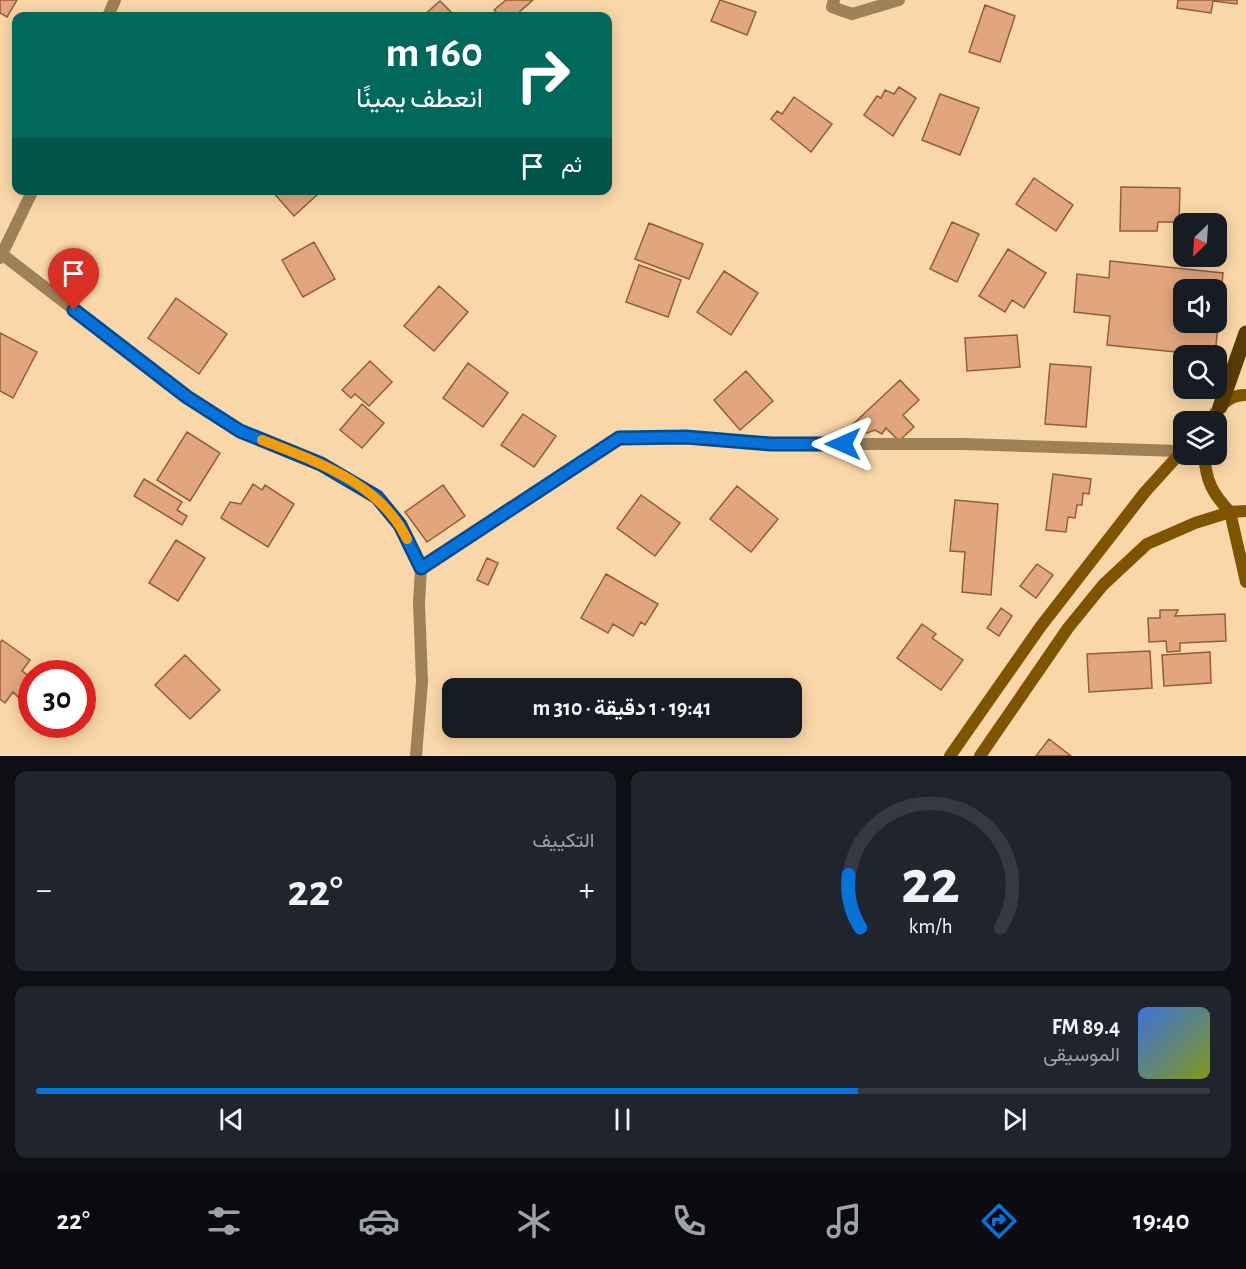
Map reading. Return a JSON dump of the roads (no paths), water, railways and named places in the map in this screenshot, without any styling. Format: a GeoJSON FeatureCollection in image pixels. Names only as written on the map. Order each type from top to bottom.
{"type":"FeatureCollection","features":[{"type":"Feature","properties":{"kind":"main road"},"geometry":{"type":"LineString","coordinates":[[1217,411],[1246,333]]}},
{"type":"Feature","properties":{"kind":"main road"},"geometry":{"type":"LineString","coordinates":[[1220,406],[1237,394],[1246,395]]}},
{"type":"Feature","properties":{"kind":"main road"},"geometry":{"type":"LineString","coordinates":[[950,756],[1041,626],[1173,460]]}},
{"type":"Feature","properties":{"kind":"main road"},"geometry":{"type":"LineString","coordinates":[[1205,465],[1213,495],[1230,512],[1246,582]]}},
{"type":"Feature","properties":{"kind":"main road"},"geometry":{"type":"LineString","coordinates":[[980,756],[1068,628],[1103,585],[1148,544],[1195,522],[1230,512],[1246,511]]}},
{"type":"Feature","properties":{"kind":"street"},"geometry":{"type":"LineString","coordinates":[[834,0],[832,8],[852,14],[898,0]]}},
{"type":"Feature","properties":{"kind":"street"},"geometry":{"type":"LineString","coordinates":[[31,195],[1,257],[187,397],[240,431],[321,464],[377,497],[400,525],[421,568],[419,603],[422,682],[416,756]]}},
{"type":"Feature","properties":{"kind":"street"},"geometry":{"type":"LineString","coordinates":[[421,568],[619,438],[686,437],[771,444],[963,444],[1173,450]]}}]}
